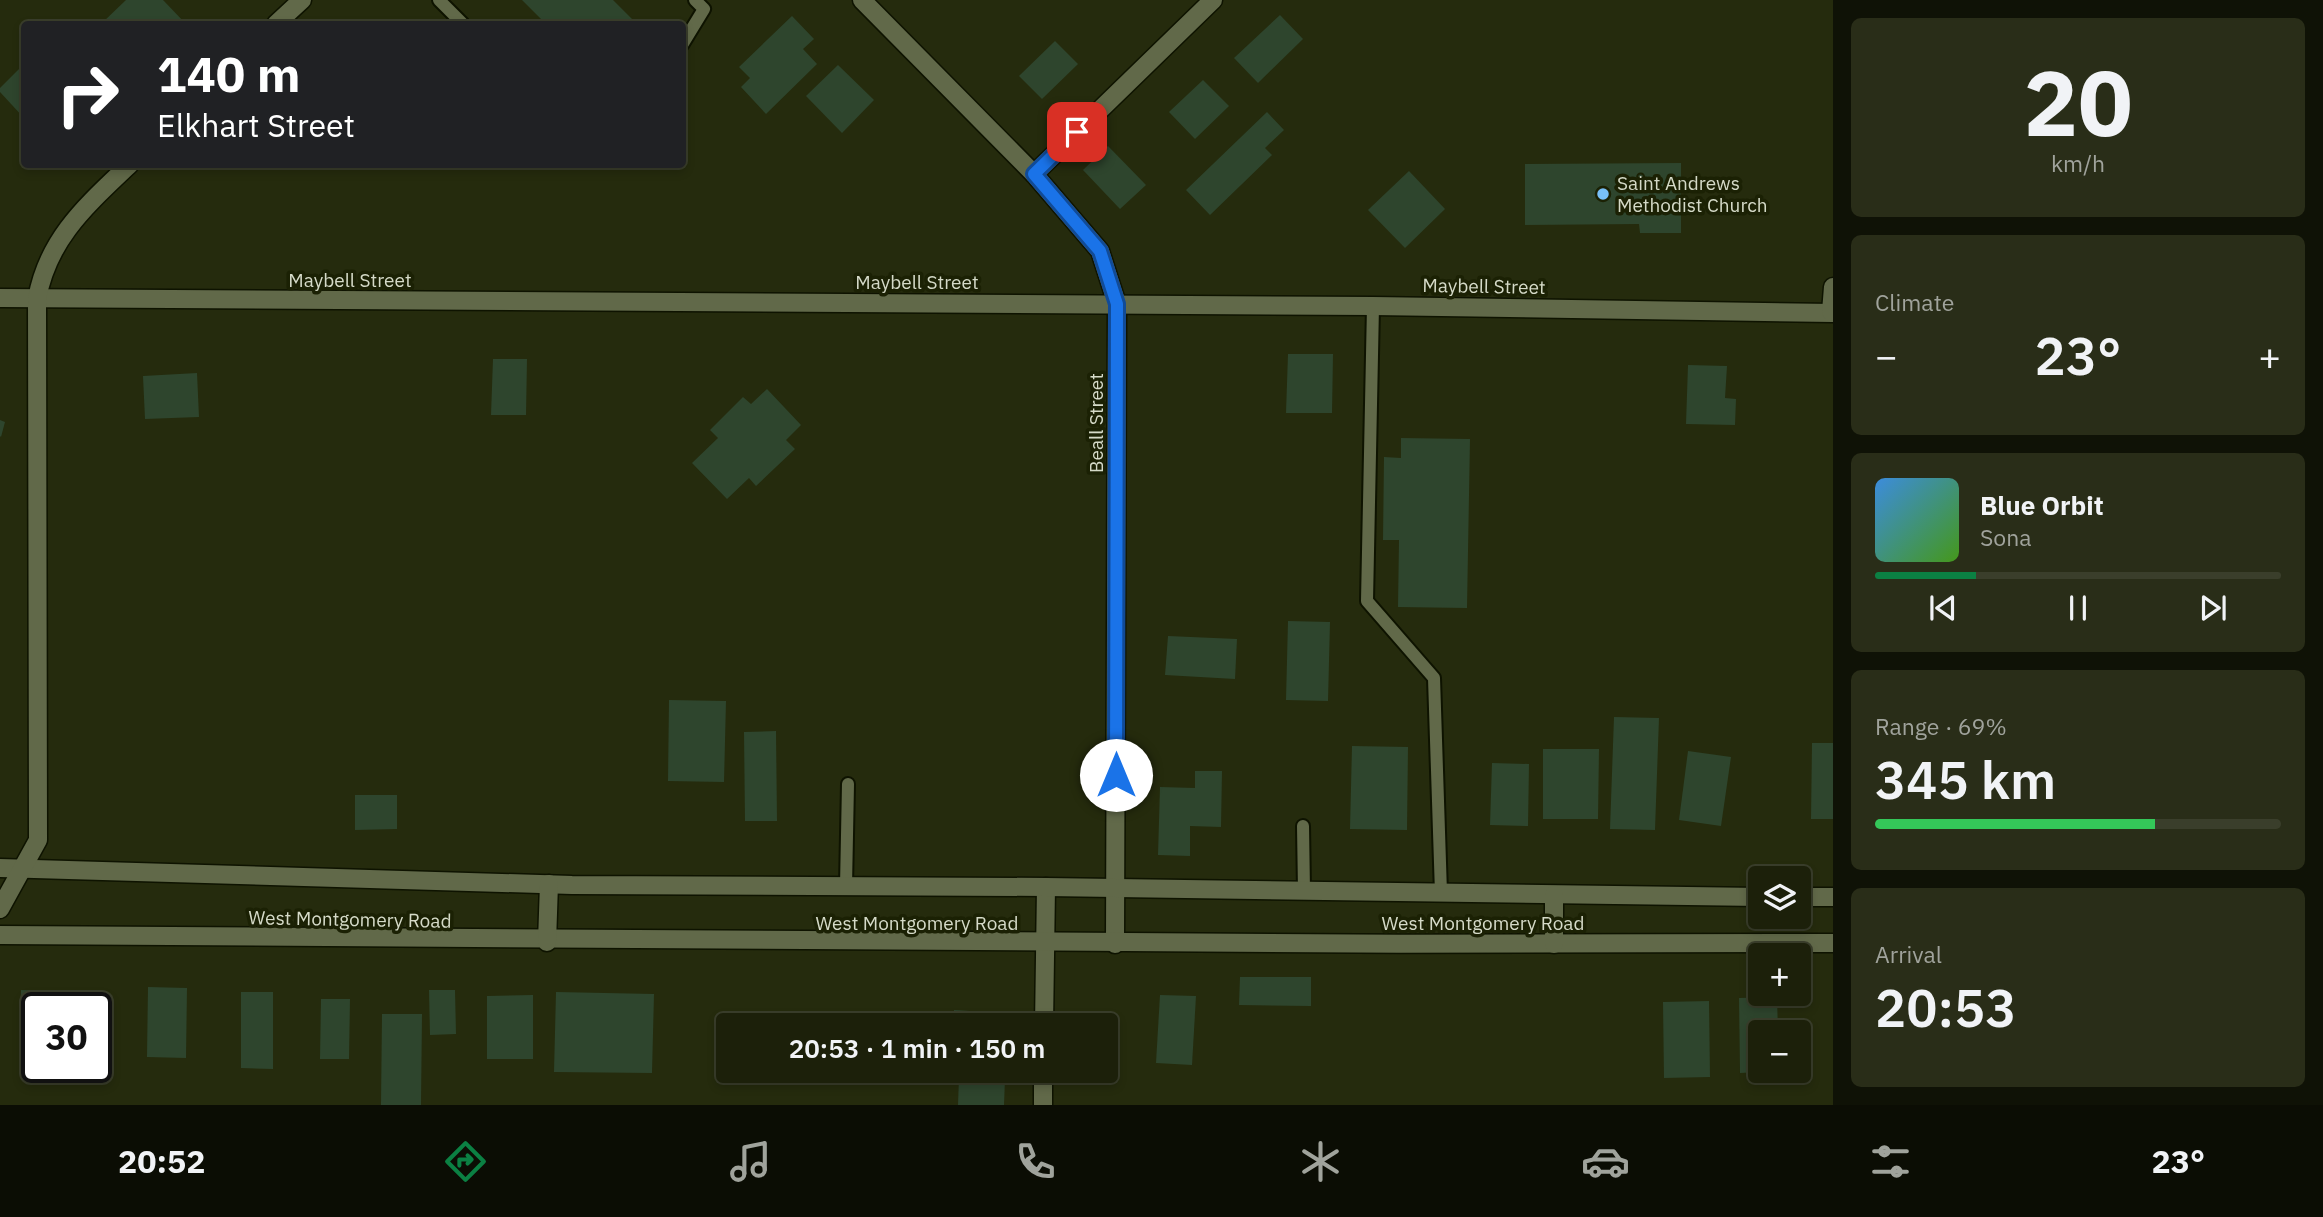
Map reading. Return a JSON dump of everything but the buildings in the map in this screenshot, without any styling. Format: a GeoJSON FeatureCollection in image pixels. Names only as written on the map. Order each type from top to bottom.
{"type":"FeatureCollection","features":[{"type":"Feature","properties":{"kind":"street"},"geometry":{"type":"LineString","coordinates":[[279,21],[302,0]]}},
{"type":"Feature","properties":{"kind":"street","name":"Beall Street"},"geometry":{"type":"LineString","coordinates":[[862,0],[1034,174],[1100,251],[1117,304],[1115,944]]}},
{"type":"Feature","properties":{"kind":"street"},"geometry":{"type":"LineString","coordinates":[[1034,174],[1213,0]]}},
{"type":"Feature","properties":{"kind":"street"},"geometry":{"type":"LineString","coordinates":[[0,909],[37,840],[37,299],[41,276],[57,243],[80,212],[126,168]]}},
{"type":"Feature","properties":{"kind":"street"},"geometry":{"type":"LineString","coordinates":[[1832,313],[1833,287]]}},
{"type":"Feature","properties":{"kind":"street","name":"Maybell Street"},"geometry":{"type":"LineString","coordinates":[[0,299],[1117,304],[1832,313]]}},
{"type":"Feature","properties":{"kind":"street","name":"West Montgomery Road"},"geometry":{"type":"LineString","coordinates":[[0,868],[548,884],[1046,887],[1748,897]]}},
{"type":"Feature","properties":{"kind":"street"},"geometry":{"type":"LineString","coordinates":[[547,942],[548,884]]}},
{"type":"Feature","properties":{"kind":"street"},"geometry":{"type":"LineString","coordinates":[[1044,1013],[1046,887]]}},
{"type":"Feature","properties":{"kind":"street"},"geometry":{"type":"LineString","coordinates":[[1554,944],[1555,895]]}},
{"type":"Feature","properties":{"kind":"street"},"geometry":{"type":"LineString","coordinates":[[1811,897],[1833,897]]}},
{"type":"Feature","properties":{"kind":"street","name":"West Montgomery Road"},"geometry":{"type":"LineString","coordinates":[[0,935],[1045,945],[1833,943]]}},
{"type":"Feature","properties":{"kind":"street"},"geometry":{"type":"LineString","coordinates":[[1043,1083],[1043,1105]]}},
{"type":"Feature","properties":{"kind":"lane"},"geometry":{"type":"LineString","coordinates":[[439,0],[460,21]]}},
{"type":"Feature","properties":{"kind":"lane"},"geometry":{"type":"LineString","coordinates":[[686,38],[704,9],[695,0]]}},
{"type":"Feature","properties":{"kind":"lane"},"geometry":{"type":"LineString","coordinates":[[1373,306],[1367,601],[1434,678],[1441,893]]}},
{"type":"Feature","properties":{"kind":"lane"},"geometry":{"type":"LineString","coordinates":[[846,886],[848,784]]}},
{"type":"Feature","properties":{"kind":"lane"},"geometry":{"type":"LineString","coordinates":[[1303,826],[1304,891]]}},
{"type":"Feature","properties":{"kind":"place","name":"Saint Andrews Methodist Church"},"geometry":{"type":"Point","coordinates":[1603,194]}},
{"type":"Feature","properties":{"kind":"route"},"geometry":{"type":"LineString","coordinates":[[1077,132],[1034,174],[1100,251],[1117,304],[1116,775]]}}]}
